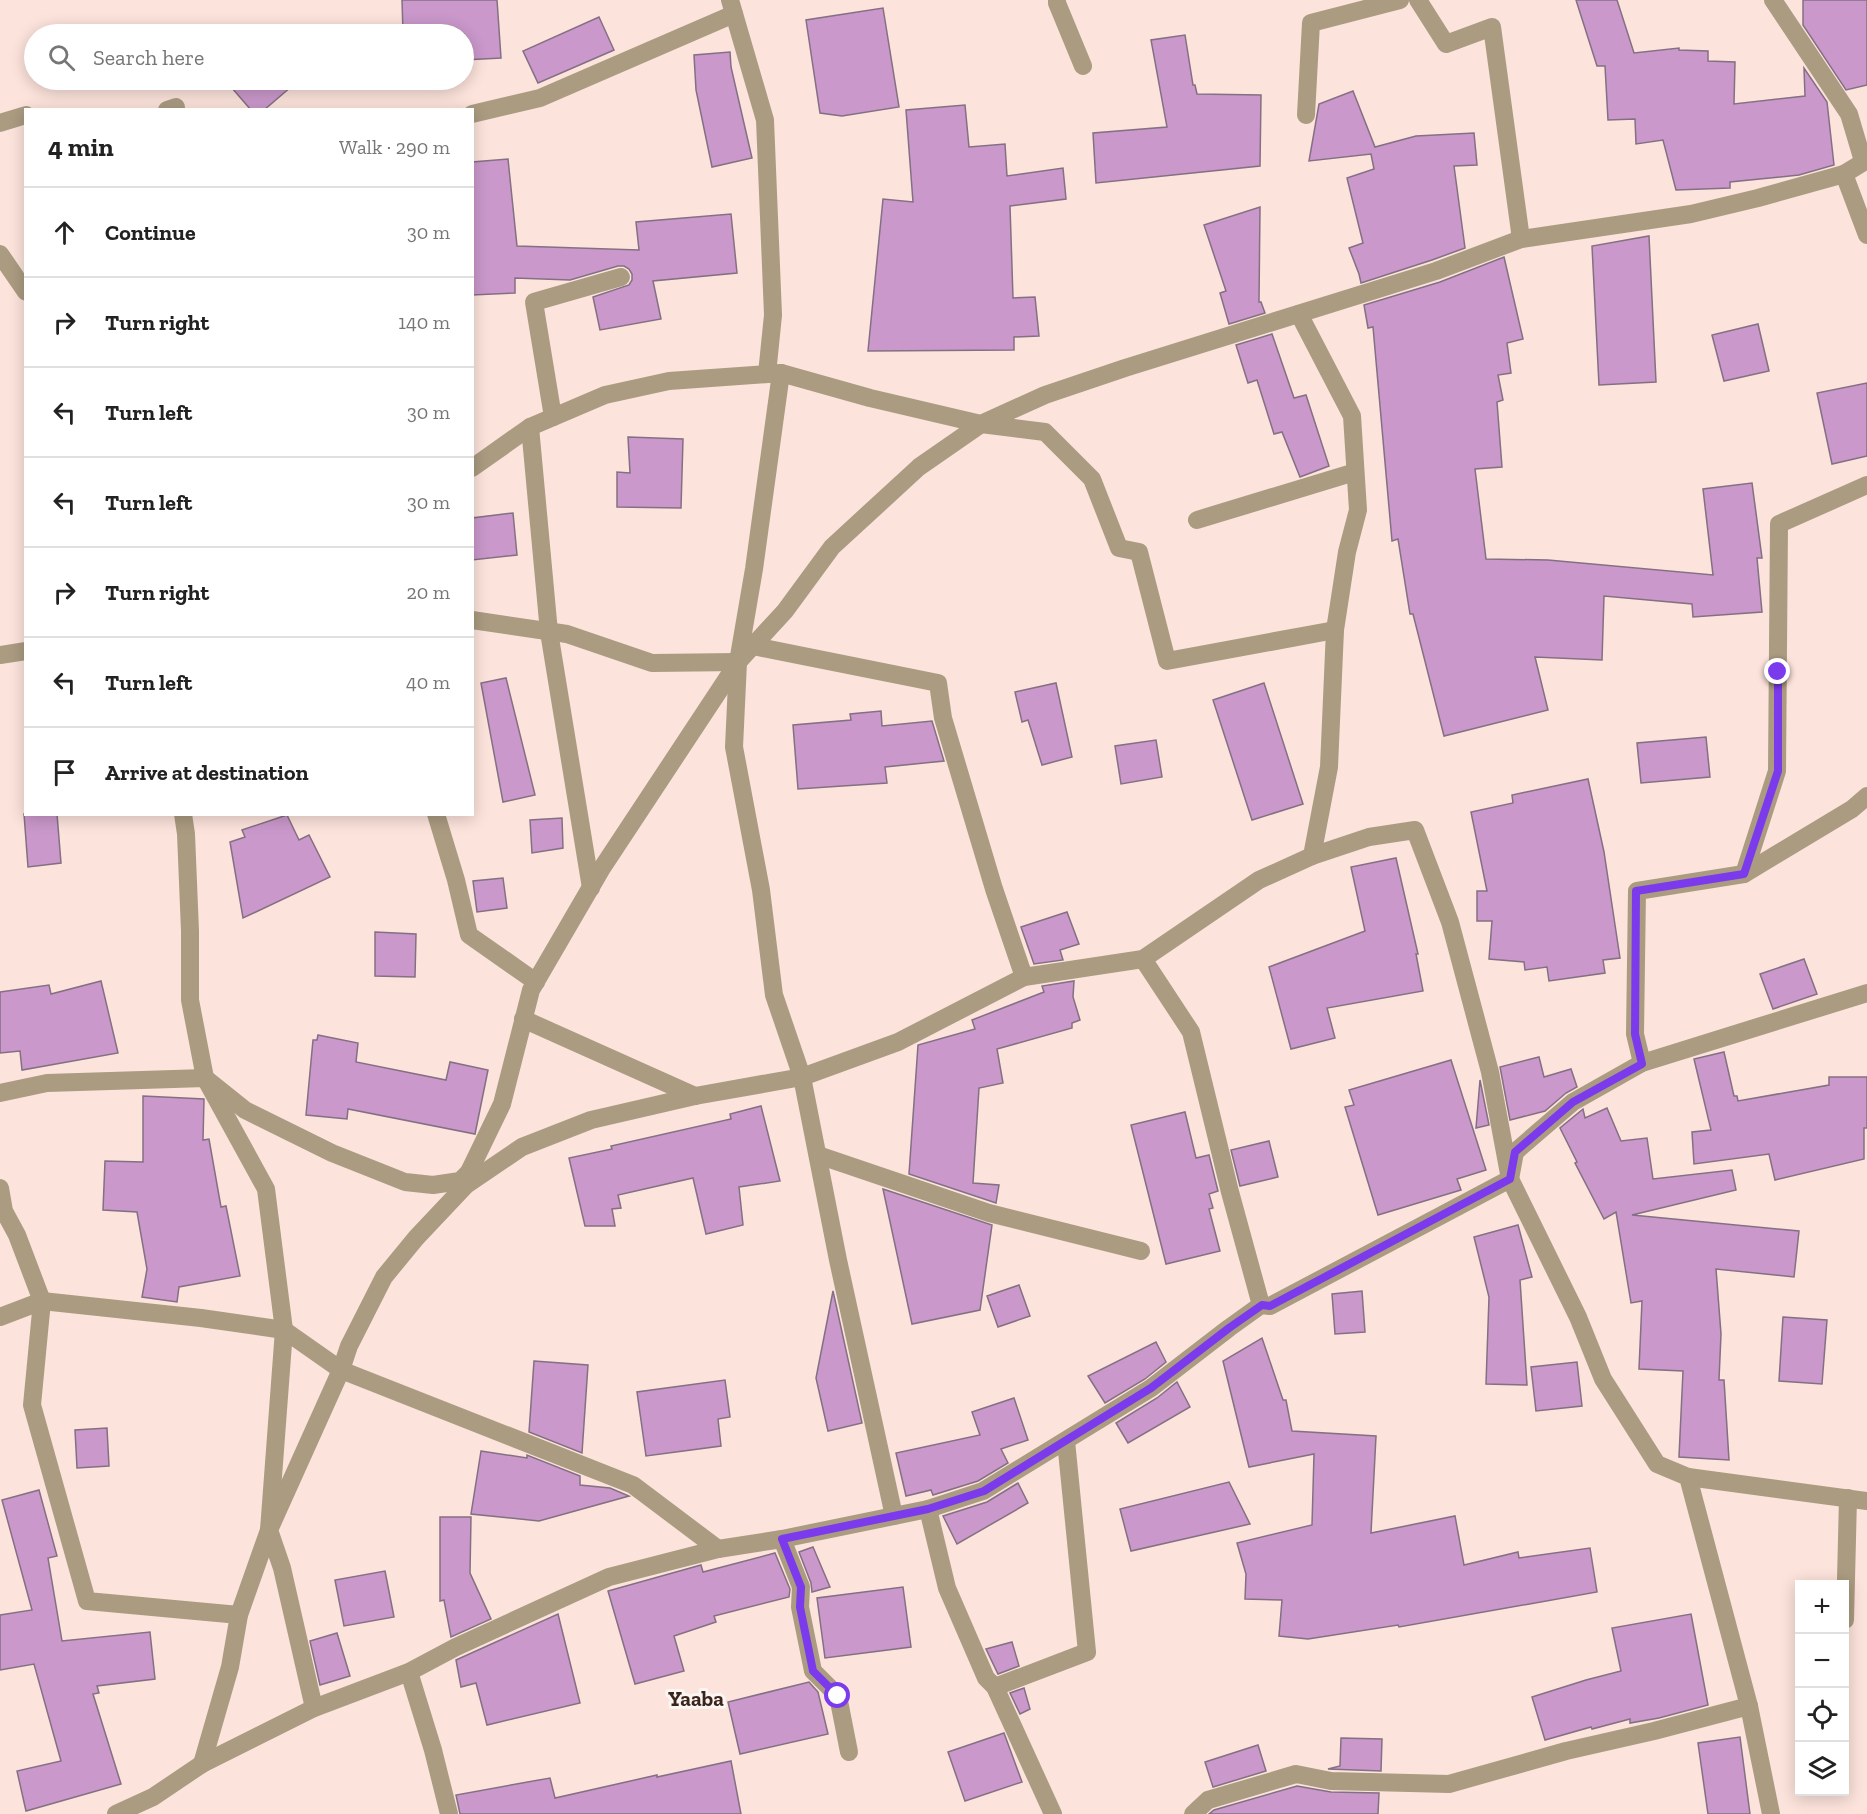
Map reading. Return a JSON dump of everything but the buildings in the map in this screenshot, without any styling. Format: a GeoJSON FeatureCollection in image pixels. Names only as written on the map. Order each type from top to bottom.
{"type":"FeatureCollection","features":[{"type":"Feature","properties":{"kind":"street"},"geometry":{"type":"LineString","coordinates":[[1057,0],[1083,66]]}},
{"type":"Feature","properties":{"kind":"street"},"geometry":{"type":"LineString","coordinates":[[1306,115],[1311,23],[1400,0]]}},
{"type":"Feature","properties":{"kind":"street"},"geometry":{"type":"LineString","coordinates":[[1418,0],[1446,44],[1492,27],[1521,239]]}},
{"type":"Feature","properties":{"kind":"street"},"geometry":{"type":"LineString","coordinates":[[202,1764],[230,1667],[239,1616],[269,1530],[341,1370],[349,1346],[384,1277],[468,1179],[502,1104],[531,990],[591,888],[738,662],[785,611],[832,547],[919,467],[981,424],[1045,395],[1436,271],[1521,239],[1691,214],[1844,174],[1865,160],[1849,114],[1773,0]]}},
{"type":"Feature","properties":{"kind":"street"},"geometry":{"type":"LineString","coordinates":[[474,114],[540,98],[634,58],[732,7],[765,120],[774,373],[754,569],[738,662],[734,747],[761,890],[774,995],[802,1077],[838,1260],[894,1516]]}},
{"type":"Feature","properties":{"kind":"street"},"geometry":{"type":"LineString","coordinates":[[0,123],[24,117]]}},
{"type":"Feature","properties":{"kind":"street"},"geometry":{"type":"LineString","coordinates":[[1844,174],[1867,235]]}},
{"type":"Feature","properties":{"kind":"street"},"geometry":{"type":"LineString","coordinates":[[1,258],[24,289]]}},
{"type":"Feature","properties":{"kind":"street"},"geometry":{"type":"LineString","coordinates":[[553,417],[534,302],[621,277]]}},
{"type":"Feature","properties":{"kind":"street"},"geometry":{"type":"LineString","coordinates":[[1299,314],[1352,416],[1358,510],[1347,552],[1335,630],[1329,768],[1312,856]]}},
{"type":"Feature","properties":{"kind":"street"},"geometry":{"type":"LineString","coordinates":[[474,467],[530,427],[605,395],[669,381],[774,373],[981,424],[1045,432],[1092,479],[1119,548],[1139,552],[1167,661],[1335,630]]}},
{"type":"Feature","properties":{"kind":"street"},"geometry":{"type":"LineString","coordinates":[[530,427],[549,632],[591,888]]}},
{"type":"Feature","properties":{"kind":"street"},"geometry":{"type":"LineString","coordinates":[[1197,520],[1355,472]]}},
{"type":"Feature","properties":{"kind":"street"},"geometry":{"type":"LineString","coordinates":[[1744,874],[1778,771],[1779,524],[1867,485]]}},
{"type":"Feature","properties":{"kind":"street"},"geometry":{"type":"LineString","coordinates":[[474,620],[567,634],[652,663],[738,662]]}},
{"type":"Feature","properties":{"kind":"street"},"geometry":{"type":"LineString","coordinates":[[753,646],[938,683],[946,729],[994,889],[1024,977]]}},
{"type":"Feature","properties":{"kind":"street"},"geometry":{"type":"LineString","coordinates":[[0,655],[24,651]]}},
{"type":"Feature","properties":{"kind":"street"},"geometry":{"type":"LineString","coordinates":[[1642,1064],[1635,1034],[1636,891],[1744,874],[1851,809],[1867,796]]}},
{"type":"Feature","properties":{"kind":"street"},"geometry":{"type":"LineString","coordinates":[[183,816],[190,931],[190,1000],[205,1078],[266,1189],[284,1330],[269,1530],[282,1568],[314,1708]]}},
{"type":"Feature","properties":{"kind":"street"},"geometry":{"type":"LineString","coordinates":[[437,816],[469,934],[536,982]]}},
{"type":"Feature","properties":{"kind":"street"},"geometry":{"type":"LineString","coordinates":[[0,1093],[47,1083],[205,1078],[245,1110],[332,1153],[405,1182],[433,1185],[460,1181],[468,1179],[522,1147],[591,1120],[695,1096],[802,1077],[898,1042],[1024,977],[1143,959],[1259,880],[1312,856],[1369,837],[1414,830],[1450,922],[1490,1072],[1510,1179],[1578,1317],[1603,1379],[1657,1464],[1688,1477],[1867,1501]]}},
{"type":"Feature","properties":{"kind":"street"},"geometry":{"type":"LineString","coordinates":[[1143,959],[1191,1032],[1230,1192],[1262,1305]]}},
{"type":"Feature","properties":{"kind":"street"},"geometry":{"type":"LineString","coordinates":[[1510,1179],[1515,1152],[1573,1102],[1642,1064],[1867,993]]}},
{"type":"Feature","properties":{"kind":"street"},"geometry":{"type":"LineString","coordinates":[[523,1019],[695,1096]]}},
{"type":"Feature","properties":{"kind":"street"},"geometry":{"type":"LineString","coordinates":[[818,1155],[989,1213],[1141,1251]]}},
{"type":"Feature","properties":{"kind":"street"},"geometry":{"type":"LineString","coordinates":[[116,1814],[150,1805],[202,1764],[314,1708],[409,1672],[456,1647],[609,1577],[718,1549],[782,1539],[928,1509],[984,1491],[1151,1388],[1262,1305],[1270,1306],[1510,1179]]}},
{"type":"Feature","properties":{"kind":"street"},"geometry":{"type":"LineString","coordinates":[[0,1188],[4,1211],[17,1234],[42,1301],[32,1405],[87,1601],[239,1616]]}},
{"type":"Feature","properties":{"kind":"street"},"geometry":{"type":"LineString","coordinates":[[0,1317],[42,1301],[201,1318],[284,1330],[341,1370],[633,1485],[718,1549]]}},
{"type":"Feature","properties":{"kind":"street"},"geometry":{"type":"LineString","coordinates":[[995,1687],[1087,1652],[1066,1441]]}},
{"type":"Feature","properties":{"kind":"street"},"geometry":{"type":"LineString","coordinates":[[1688,1477],[1749,1706],[1771,1814]]}},
{"type":"Feature","properties":{"kind":"street"},"geometry":{"type":"LineString","coordinates":[[1846,1580],[1848,1498]]}},
{"type":"Feature","properties":{"kind":"street"},"geometry":{"type":"LineString","coordinates":[[928,1509],[947,1588],[986,1678],[995,1687],[1053,1814]]}},
{"type":"Feature","properties":{"kind":"street"},"geometry":{"type":"LineString","coordinates":[[782,1539],[801,1587],[800,1607],[813,1671],[838,1696],[849,1752]]}},
{"type":"Feature","properties":{"kind":"street"},"geometry":{"type":"LineString","coordinates":[[409,1672],[434,1750],[449,1814]]}},
{"type":"Feature","properties":{"kind":"street"},"geometry":{"type":"LineString","coordinates":[[1193,1814],[1208,1800],[1296,1774],[1331,1781],[1449,1784],[1566,1751],[1749,1706]]}},
{"type":"Feature","properties":{"kind":"district","name":"Yaaba"},"geometry":{"type":"Point","coordinates":[696,1699]}},
{"type":"Feature","properties":{"kind":"route"},"geometry":{"type":"LineString","coordinates":[[838,1696],[813,1671],[800,1607],[801,1587],[782,1539],[928,1509],[984,1491],[1151,1388],[1262,1305],[1270,1306],[1510,1179],[1515,1152],[1573,1102],[1642,1064],[1635,1034],[1636,891],[1744,874],[1778,771],[1778,672]]}}]}
